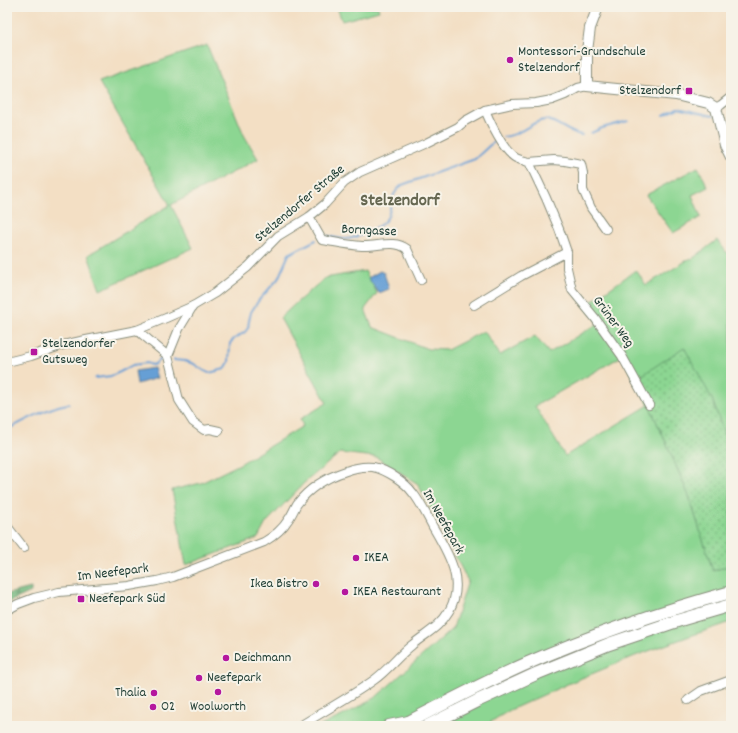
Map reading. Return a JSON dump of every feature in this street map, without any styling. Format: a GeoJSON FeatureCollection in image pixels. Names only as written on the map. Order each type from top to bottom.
{"type":"FeatureCollection","features":[{"type":"Feature","properties":{"kind":"highway"},"geometry":{"type":"LineString","coordinates":[[388,726],[405,724],[448,701],[529,662],[607,631],[678,607],[731,592]]}},
{"type":"Feature","properties":{"kind":"highway"},"geometry":{"type":"LineString","coordinates":[[427,726],[538,673],[609,644],[680,620],[731,605]]}},
{"type":"Feature","properties":{"kind":"highway"},"geometry":{"type":"LineString","coordinates":[[442,726],[464,714],[477,701]]}},
{"type":"Feature","properties":{"kind":"main road"},"geometry":{"type":"LineString","coordinates":[[587,86],[587,51],[590,28],[598,7]]}},
{"type":"Feature","properties":{"kind":"main road","name":"Stelzendorfer Straße"},"geometry":{"type":"LineString","coordinates":[[587,86],[676,95],[708,103],[716,108]]}},
{"type":"Feature","properties":{"kind":"main road"},"geometry":{"type":"LineString","coordinates":[[716,108],[725,145],[731,157]]}},
{"type":"Feature","properties":{"kind":"street","name":"Stelzendorfer Straße"},"geometry":{"type":"LineString","coordinates":[[7,362],[92,338],[137,330],[193,306],[233,280],[248,268],[278,236],[309,217],[325,204],[344,183],[360,172],[426,143],[458,127],[465,120],[485,110],[512,104],[536,103],[552,100],[578,88],[587,86]]}},
{"type":"Feature","properties":{"kind":"street"},"geometry":{"type":"LineString","coordinates":[[716,108],[731,97]]}},
{"type":"Feature","properties":{"kind":"street"},"geometry":{"type":"LineString","coordinates":[[485,110],[494,131],[507,150],[516,158],[529,162],[554,160],[581,164],[583,190],[591,208],[606,229]]}},
{"type":"Feature","properties":{"kind":"street","name":"Grüner Weg"},"geometry":{"type":"LineString","coordinates":[[529,162],[546,198],[567,252],[572,290],[595,318],[622,356],[649,405]]}},
{"type":"Feature","properties":{"kind":"street","name":"Borngasse"},"geometry":{"type":"LineString","coordinates":[[309,217],[322,240],[364,246],[394,244],[403,245],[407,249],[421,280]]}},
{"type":"Feature","properties":{"kind":"street"},"geometry":{"type":"LineString","coordinates":[[474,306],[521,276],[567,252]]}},
{"type":"Feature","properties":{"kind":"street"},"geometry":{"type":"LineString","coordinates":[[193,306],[178,329],[168,356],[179,400],[193,422],[204,430],[210,429],[219,431]]}},
{"type":"Feature","properties":{"kind":"street"},"geometry":{"type":"LineString","coordinates":[[137,330],[168,356]]}},
{"type":"Feature","properties":{"kind":"street","name":"Im Neefepark"},"geometry":{"type":"LineString","coordinates":[[7,610],[34,598],[58,592],[129,586],[173,577],[264,542],[281,530],[298,503],[315,486],[332,476],[347,470],[361,467],[373,467],[394,476],[405,484],[413,493],[450,558],[456,583],[456,594],[445,617],[438,626],[406,649],[375,680],[300,726]]}},
{"type":"Feature","properties":{"kind":"street"},"geometry":{"type":"LineString","coordinates":[[7,526],[24,548]]}},
{"type":"Feature","properties":{"kind":"street"},"geometry":{"type":"LineString","coordinates":[[688,700],[701,691],[731,680]]}},
{"type":"Feature","properties":{"kind":"green space"},"geometry":{"type":"Polygon","coordinates":[[[337,7],[378,7],[379,11],[342,21],[337,7]]]}},
{"type":"Feature","properties":{"kind":"green space"},"geometry":{"type":"Polygon","coordinates":[[[207,45],[244,135],[258,159],[171,205],[193,248],[100,290],[88,255],[170,205],[99,82],[207,45]]]}},
{"type":"Feature","properties":{"kind":"green space"},"geometry":{"type":"Polygon","coordinates":[[[698,167],[708,187],[692,195],[701,217],[673,233],[646,195],[698,167]]]}},
{"type":"Feature","properties":{"kind":"green space"},"geometry":{"type":"Polygon","coordinates":[[[717,240],[731,258],[731,454],[712,399],[635,380],[622,356],[535,406],[565,456],[649,405],[689,496],[713,570],[731,565],[731,622],[635,656],[572,682],[510,710],[484,726],[320,726],[375,698],[453,628],[468,581],[418,484],[376,457],[340,453],[304,483],[266,523],[258,538],[186,565],[172,490],[201,483],[240,464],[303,426],[300,419],[327,403],[280,318],[325,278],[365,271],[377,293],[365,309],[372,327],[428,349],[447,350],[484,331],[500,355],[535,336],[549,353],[599,323],[585,306],[636,270],[646,285],[691,258],[692,259],[717,240]]]}},
{"type":"Feature","properties":{"kind":"green space"},"geometry":{"type":"Polygon","coordinates":[[[684,347],[712,399],[731,454],[731,565],[713,571],[689,496],[649,405],[635,380],[684,347]]]}},
{"type":"Feature","properties":{"kind":"green space"},"geometry":{"type":"Polygon","coordinates":[[[31,588],[31,592],[7,603],[7,594],[31,588]]]}},
{"type":"Feature","properties":{"kind":"water"},"geometry":{"type":"Polygon","coordinates":[[[380,271],[384,273],[389,289],[379,293],[368,278],[380,271]]]}},
{"type":"Feature","properties":{"kind":"water"},"geometry":{"type":"Polygon","coordinates":[[[154,368],[157,378],[137,384],[135,371],[154,368]]]}},
{"type":"Feature","properties":{"kind":"waterway"},"geometry":{"type":"LineString","coordinates":[[664,115],[678,108],[713,116]]}},
{"type":"Feature","properties":{"kind":"waterway"},"geometry":{"type":"LineString","coordinates":[[503,137],[515,134],[537,122],[544,120],[551,121],[573,133],[582,135]]}},
{"type":"Feature","properties":{"kind":"waterway"},"geometry":{"type":"LineString","coordinates":[[591,133],[602,128],[628,121]]}},
{"type":"Feature","properties":{"kind":"waterway"},"geometry":{"type":"LineString","coordinates":[[327,236],[343,239],[350,238],[356,237],[376,228],[386,220],[390,211],[393,196],[402,185],[475,159],[496,141]]}},
{"type":"Feature","properties":{"kind":"waterway"},"geometry":{"type":"LineString","coordinates":[[174,360],[194,364],[209,373],[225,369],[229,362],[230,343],[248,328],[251,312],[259,300],[278,279],[289,254],[316,240]]}},
{"type":"Feature","properties":{"kind":"waterway"},"geometry":{"type":"LineString","coordinates":[[95,378],[111,376],[133,365],[147,363],[152,365],[159,360],[164,359]]}},
{"type":"Feature","properties":{"kind":"waterway"},"geometry":{"type":"LineString","coordinates":[[7,426],[12,427],[54,407],[69,404]]}},
{"type":"Feature","properties":{"kind":"place","name":"Montessori-Grundschule Stelzendorf"},"geometry":{"type":"Point","coordinates":[510,60]}},
{"type":"Feature","properties":{"kind":"place","name":"Stelzendorf"},"geometry":{"type":"Point","coordinates":[689,91]}},
{"type":"Feature","properties":{"kind":"place","name":"Stelzendorfer Gutsweg"},"geometry":{"type":"Point","coordinates":[34,352]}},
{"type":"Feature","properties":{"kind":"place","name":"IKEA"},"geometry":{"type":"Point","coordinates":[356,558]}},
{"type":"Feature","properties":{"kind":"place","name":"Ikea Bistro"},"geometry":{"type":"Point","coordinates":[316,584]}},
{"type":"Feature","properties":{"kind":"place","name":"IKEA Restaurant"},"geometry":{"type":"Point","coordinates":[345,592]}},
{"type":"Feature","properties":{"kind":"place","name":"Neefepark Süd"},"geometry":{"type":"Point","coordinates":[81,599]}},
{"type":"Feature","properties":{"kind":"place","name":"Deichmann"},"geometry":{"type":"Point","coordinates":[226,658]}},
{"type":"Feature","properties":{"kind":"place","name":"Neefepark"},"geometry":{"type":"Point","coordinates":[199,678]}},
{"type":"Feature","properties":{"kind":"place","name":"Woolworth"},"geometry":{"type":"Point","coordinates":[218,692]}},
{"type":"Feature","properties":{"kind":"place","name":"Thalia"},"geometry":{"type":"Point","coordinates":[154,693]}},
{"type":"Feature","properties":{"kind":"place","name":"O2"},"geometry":{"type":"Point","coordinates":[153,707]}},
{"type":"Feature","properties":{"kind":"district","name":"Stelzendorf"},"geometry":{"type":"Point","coordinates":[400,201]}}]}
